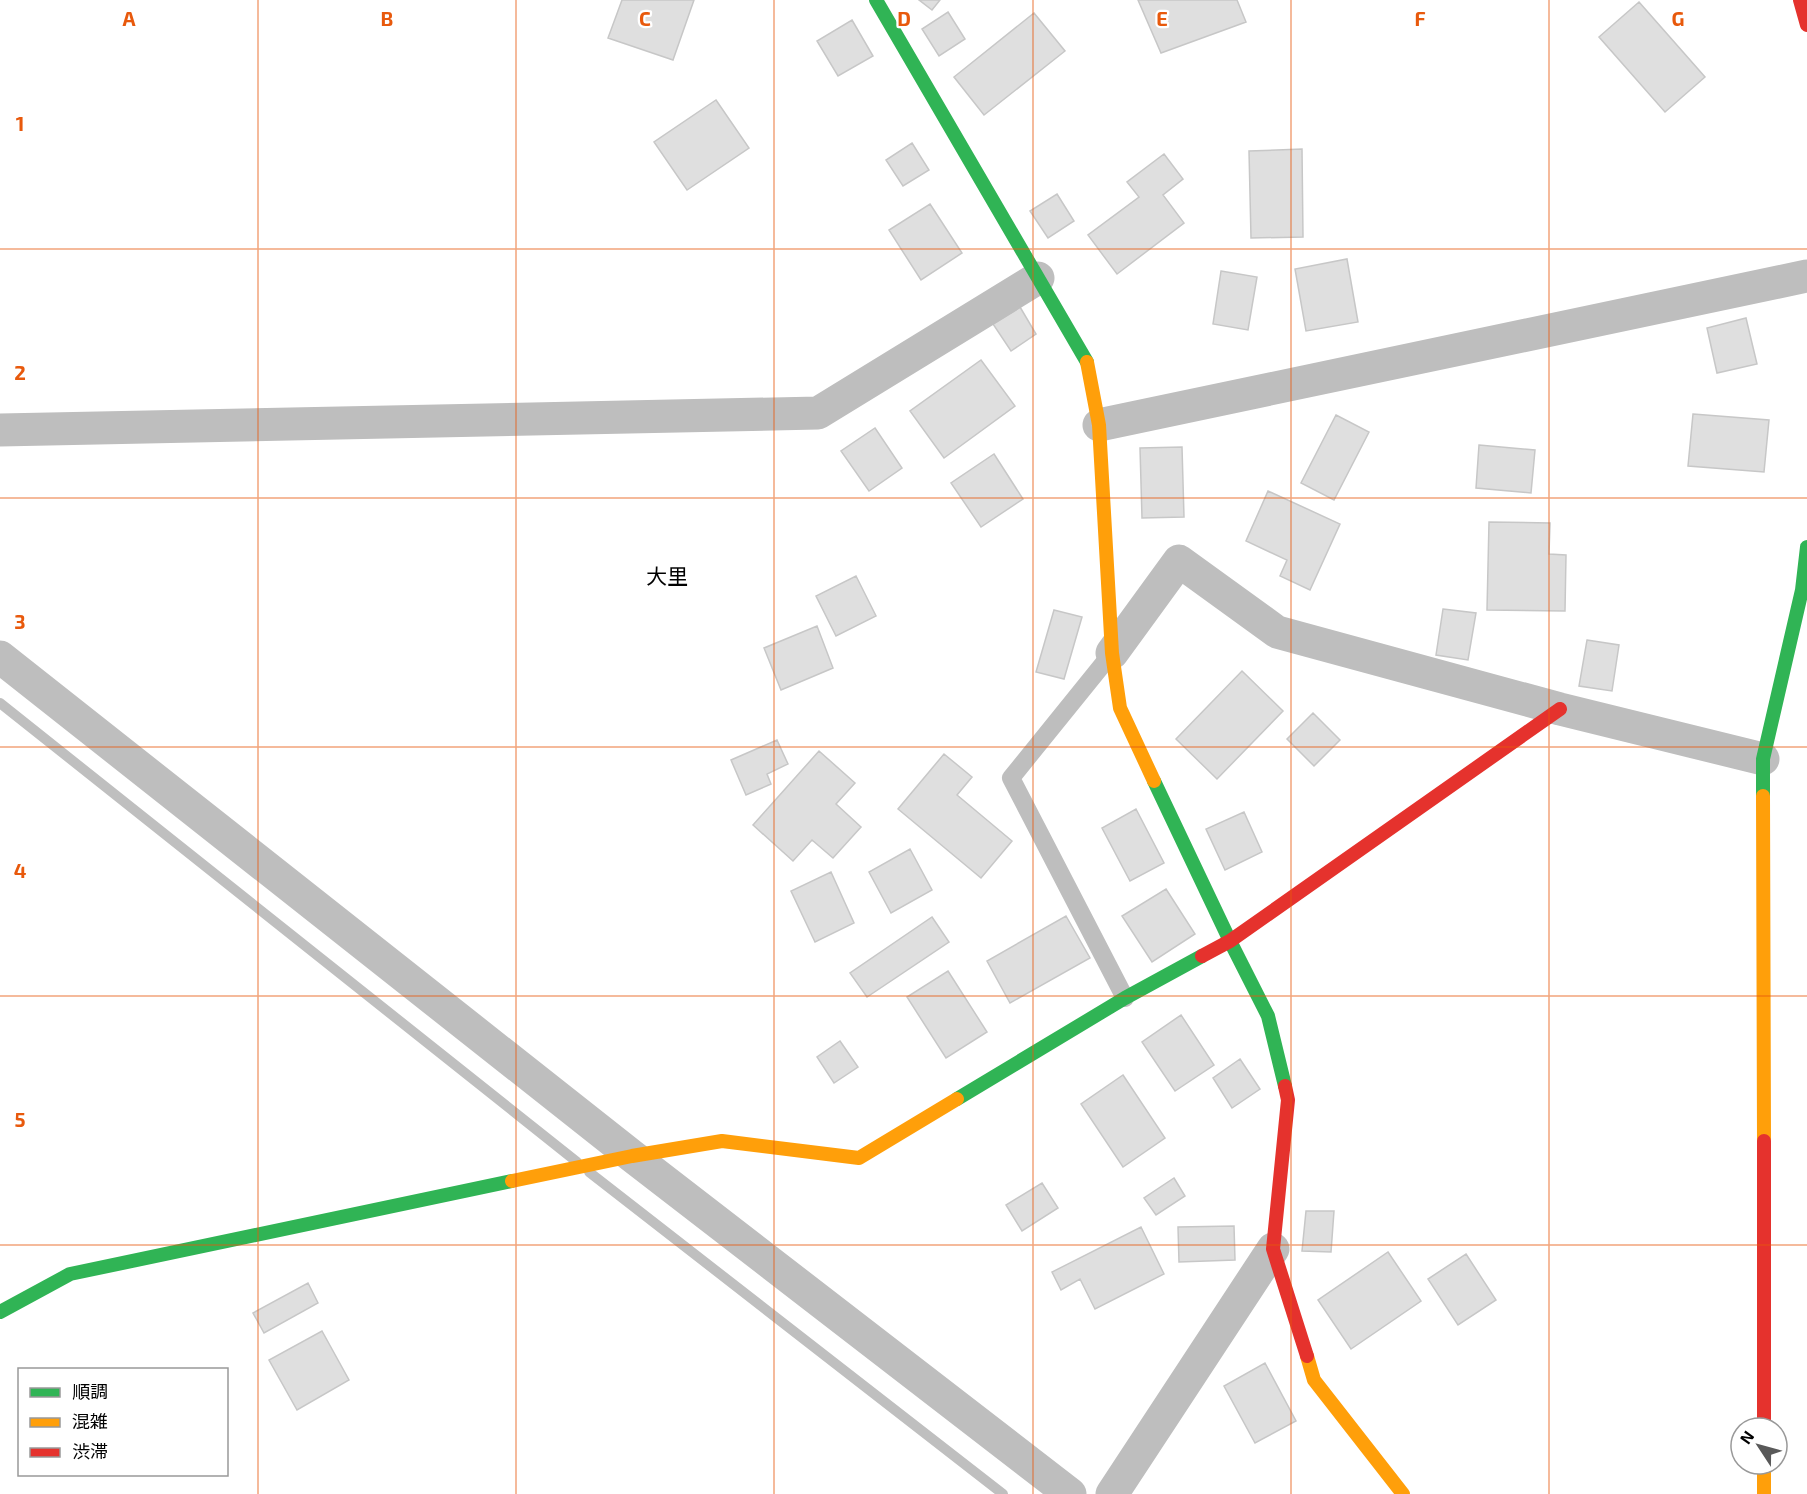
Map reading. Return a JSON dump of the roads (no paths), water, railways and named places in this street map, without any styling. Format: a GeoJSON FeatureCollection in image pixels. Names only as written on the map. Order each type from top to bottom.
{"type":"FeatureCollection","features":[{"type":"Feature","properties":{"kind":"street"},"geometry":{"type":"LineString","coordinates":[[876,0],[1088,364],[1099,425],[1112,653],[1120,708],[1268,1016],[1288,1100],[1273,1249],[1314,1380],[1403,1494]]}},
{"type":"Feature","properties":{"kind":"street"},"geometry":{"type":"LineString","coordinates":[[1800,0],[1807,25]]}},
{"type":"Feature","properties":{"kind":"street"},"geometry":{"type":"LineString","coordinates":[[1099,425],[1807,276]]}},
{"type":"Feature","properties":{"kind":"street"},"geometry":{"type":"LineString","coordinates":[[0,430],[818,413],[1038,278]]}},
{"type":"Feature","properties":{"kind":"street"},"geometry":{"type":"LineString","coordinates":[[1764,1416],[1763,759],[1802,590],[1807,547]]}},
{"type":"Feature","properties":{"kind":"street"},"geometry":{"type":"LineString","coordinates":[[1112,653],[1179,561],[1277,632],[1560,709],[1763,759]]}},
{"type":"Feature","properties":{"kind":"street"},"geometry":{"type":"LineString","coordinates":[[0,657],[632,1156],[1070,1494]]}},
{"type":"Feature","properties":{"kind":"street"},"geometry":{"type":"LineString","coordinates":[[0,1312],[70,1274],[632,1156],[722,1141],[859,1158],[1125,998],[1230,941],[1560,709]]}},
{"type":"Feature","properties":{"kind":"street"},"geometry":{"type":"LineString","coordinates":[[1112,1494],[1273,1249]]}},
{"type":"Feature","properties":{"kind":"street"},"geometry":{"type":"LineString","coordinates":[[1764,1476],[1764,1494]]}},
{"type":"Feature","properties":{"kind":"lane"},"geometry":{"type":"LineString","coordinates":[[1112,653],[1011,778],[1125,998]]}},
{"type":"Feature","properties":{"kind":"waterway"},"geometry":{"type":"LineString","coordinates":[[0,703],[577,1162]]}},
{"type":"Feature","properties":{"kind":"waterway"},"geometry":{"type":"LineString","coordinates":[[589,1172],[1003,1494]]}},
{"type":"Feature","properties":{"kind":"district","name":"大里"},"geometry":{"type":"Point","coordinates":[667,575]}}]}
